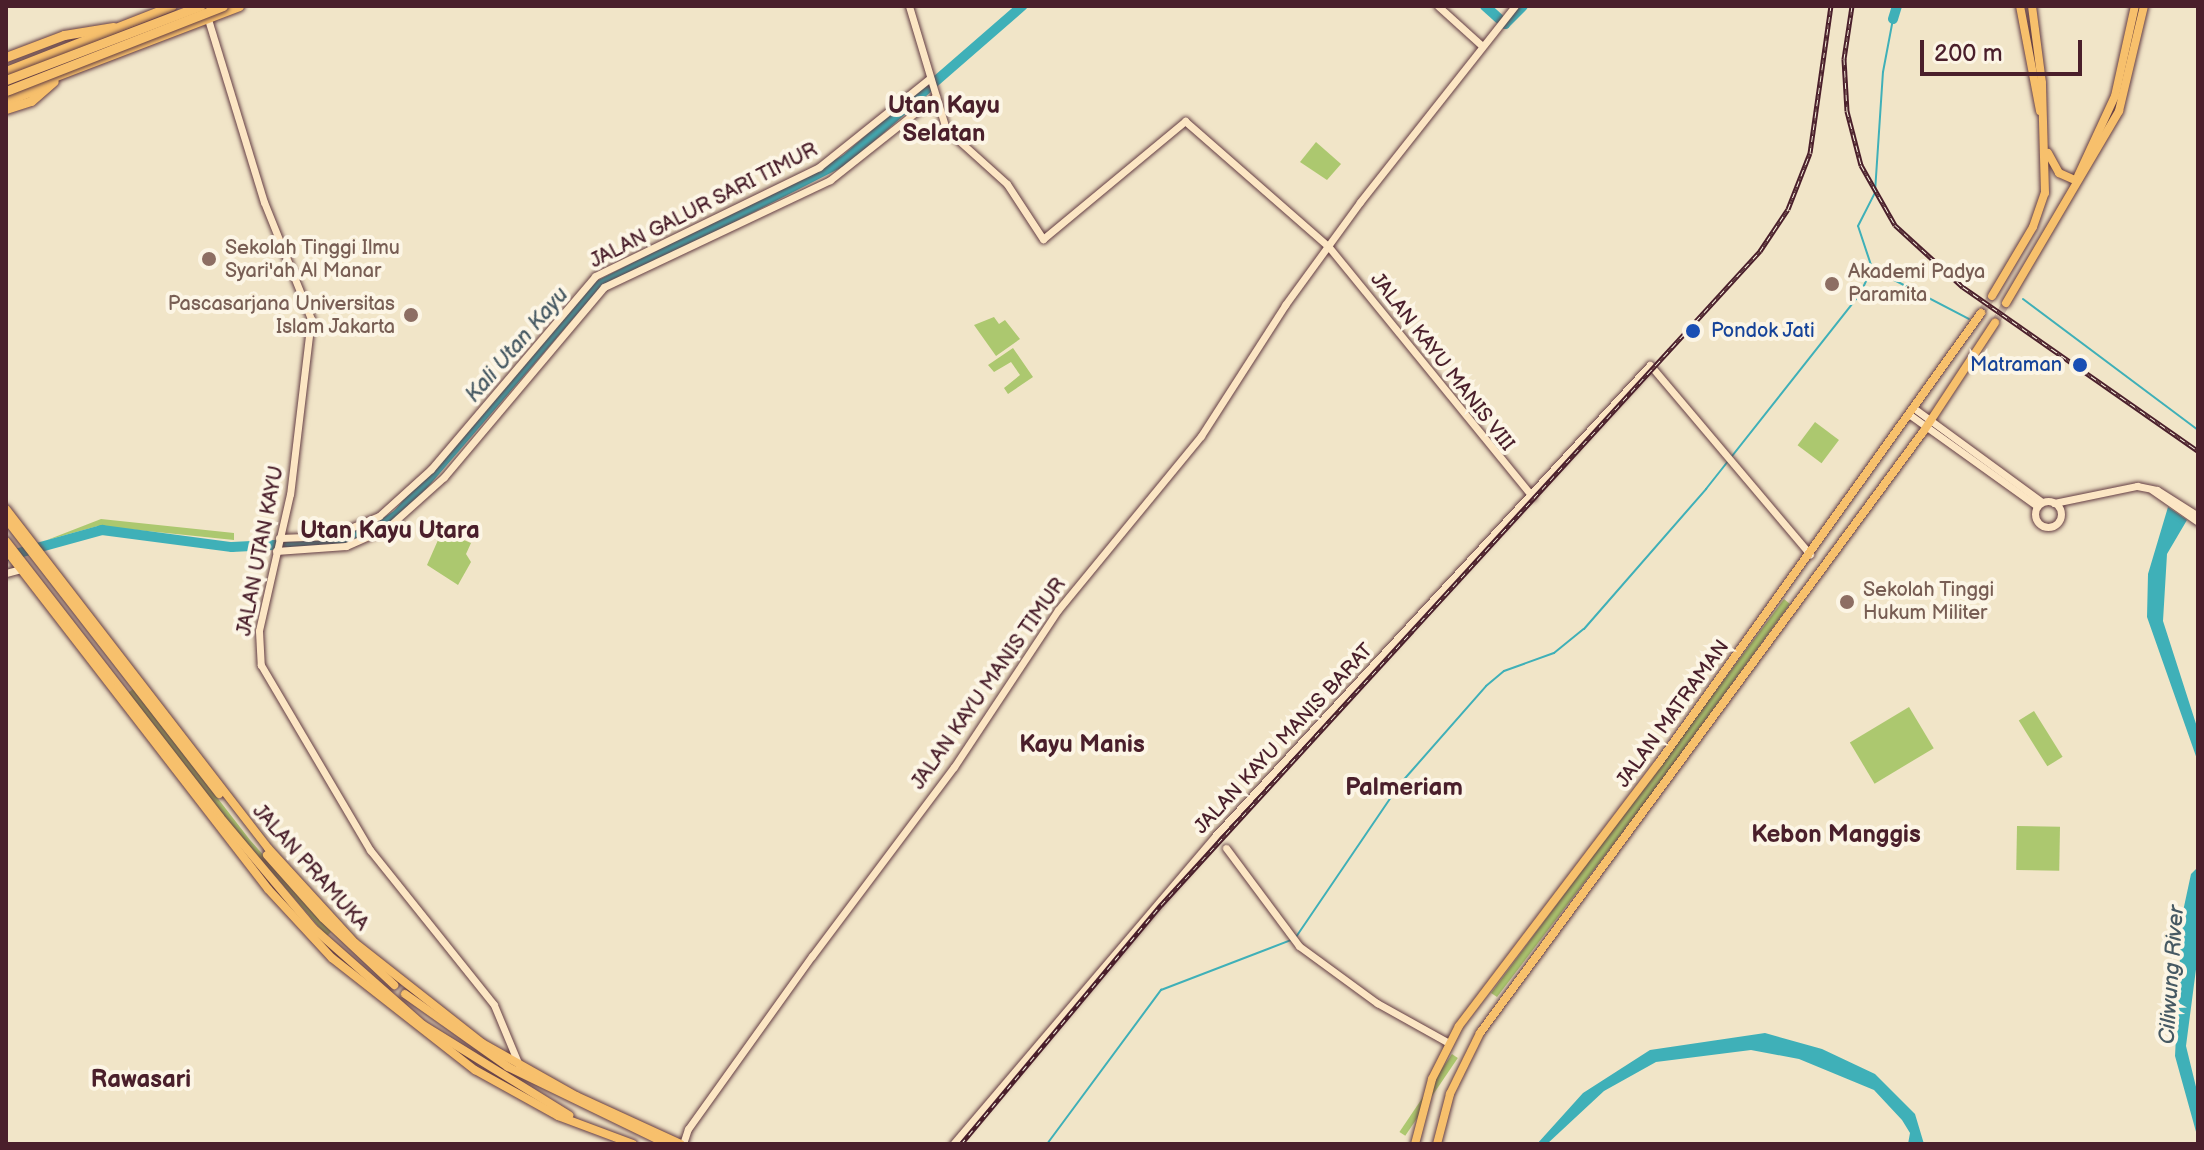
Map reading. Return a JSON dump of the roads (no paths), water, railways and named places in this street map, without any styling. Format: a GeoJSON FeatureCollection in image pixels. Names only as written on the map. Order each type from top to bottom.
{"type":"FeatureCollection","features":[{"type":"Feature","properties":{"kind":"highway"},"geometry":{"type":"LineString","coordinates":[[6,68],[172,6]]}},
{"type":"Feature","properties":{"kind":"highway"},"geometry":{"type":"LineString","coordinates":[[6,80],[200,6]]}},
{"type":"Feature","properties":{"kind":"highway"},"geometry":{"type":"LineString","coordinates":[[6,93],[223,6]]}},
{"type":"Feature","properties":{"kind":"highway"},"geometry":{"type":"LineString","coordinates":[[6,101],[53,79],[239,6]]}},
{"type":"Feature","properties":{"kind":"highway"},"geometry":{"type":"LineString","coordinates":[[6,57],[88,29],[116,27]]}},
{"type":"Feature","properties":{"kind":"highway"},"geometry":{"type":"LineString","coordinates":[[6,93],[53,79]]}},
{"type":"Feature","properties":{"kind":"highway"},"geometry":{"type":"LineString","coordinates":[[6,109],[31,101],[53,79]]}},
{"type":"Feature","properties":{"kind":"main road"},"geometry":{"type":"LineString","coordinates":[[2020,6],[2028,65],[2042,114]]}},
{"type":"Feature","properties":{"kind":"main road"},"geometry":{"type":"LineString","coordinates":[[1992,296],[2038,216],[2047,150],[2032,6]]}},
{"type":"Feature","properties":{"kind":"main road"},"geometry":{"type":"LineString","coordinates":[[2077,181],[2118,86],[2135,6]]}},
{"type":"Feature","properties":{"kind":"main road"},"geometry":{"type":"LineString","coordinates":[[2006,303],[2123,102],[2144,6]]}},
{"type":"Feature","properties":{"kind":"main road"},"geometry":{"type":"LineString","coordinates":[[2047,150],[2059,173],[2077,181]]}},
{"type":"Feature","properties":{"kind":"main road","name":"JALAN MATRAMAN"},"geometry":{"type":"LineString","coordinates":[[1415,1144],[1432,1079],[1448,1045],[1810,554],[1981,313]]}},
{"type":"Feature","properties":{"kind":"main road","name":"JALAN MATRAMAN"},"geometry":{"type":"LineString","coordinates":[[1437,1144],[1453,1086],[1482,1030],[1929,424],[1992,329]]}},
{"type":"Feature","properties":{"kind":"main road","name":"JALAN PRAMUKA"},"geometry":{"type":"LineString","coordinates":[[6,509],[29,544],[268,848],[336,923],[442,1016],[519,1065],[682,1144]]}},
{"type":"Feature","properties":{"kind":"main road","name":"JALAN PRAMUKA"},"geometry":{"type":"LineString","coordinates":[[6,519],[29,544]]}},
{"type":"Feature","properties":{"kind":"main road","name":"JALAN PRAMUKA"},"geometry":{"type":"LineString","coordinates":[[8,546],[276,886],[364,977],[459,1051],[576,1121]]}},
{"type":"Feature","properties":{"kind":"main road","name":"JALAN PRAMUKA"},"geometry":{"type":"LineString","coordinates":[[15,557],[21,569],[36,584],[268,889],[332,958],[397,1012],[475,1070],[576,1121],[633,1144]]}},
{"type":"Feature","properties":{"kind":"main road","name":"JALAN PRAMUKA"},"geometry":{"type":"LineString","coordinates":[[126,668],[284,877],[379,973],[473,1044],[570,1101],[667,1144]]}},
{"type":"Feature","properties":{"kind":"main road"},"geometry":{"type":"LineString","coordinates":[[276,886],[284,877]]}},
{"type":"Feature","properties":{"kind":"main road"},"geometry":{"type":"LineString","coordinates":[[323,918],[336,923]]}},
{"type":"Feature","properties":{"kind":"main road"},"geometry":{"type":"LineString","coordinates":[[364,977],[369,989]]}},
{"type":"Feature","properties":{"kind":"main road"},"geometry":{"type":"LineString","coordinates":[[391,999],[397,1012]]}},
{"type":"Feature","properties":{"kind":"main road","name":"JALAN PRAMUKA"},"geometry":{"type":"LineString","coordinates":[[596,1130],[606,1141],[620,1144]]}},
{"type":"Feature","properties":{"kind":"street","name":"JALAN UTAN KAYU"},"geometry":{"type":"LineString","coordinates":[[200,6],[212,32],[264,202],[311,319],[290,494],[258,640],[267,679],[370,850],[494,1005],[519,1065]]}},
{"type":"Feature","properties":{"kind":"street"},"geometry":{"type":"LineString","coordinates":[[909,6],[933,86]]}},
{"type":"Feature","properties":{"kind":"street"},"geometry":{"type":"LineString","coordinates":[[1438,6],[1480,44]]}},
{"type":"Feature","properties":{"kind":"street","name":"JALAN KAYU MANIS TIMUR"},"geometry":{"type":"LineString","coordinates":[[682,1144],[688,1129],[812,956],[954,767],[1053,616],[1201,436],[1328,246],[1480,44],[1515,6]]}},
{"type":"Feature","properties":{"kind":"street","name":"JALAN KAYU MANIS VIII"},"geometry":{"type":"LineString","coordinates":[[933,86],[948,132],[1007,184],[1043,239],[1184,120],[1328,246],[1532,496]]}},
{"type":"Feature","properties":{"kind":"street","name":"JALAN GALUR SARI TIMUR"},"geometry":{"type":"LineString","coordinates":[[277,545],[331,536],[379,517],[431,469],[569,304],[606,269],[833,159],[933,86]]}},
{"type":"Feature","properties":{"kind":"street","name":"JALAN GALUR SARI TIMUR"},"geometry":{"type":"LineString","coordinates":[[277,545],[346,546],[386,527],[442,480],[576,320],[615,280],[830,180],[933,86]]}},
{"type":"Feature","properties":{"kind":"street","name":"JALAN KAYU MANIS BARAT"},"geometry":{"type":"LineString","coordinates":[[953,1144],[1213,838],[1650,365],[1810,554]]}},
{"type":"Feature","properties":{"kind":"street"},"geometry":{"type":"LineString","coordinates":[[1912,412],[2040,504],[2080,501],[2127,487],[2152,490],[2196,518]]}},
{"type":"Feature","properties":{"kind":"street"},"geometry":{"type":"LineString","coordinates":[[2040,504],[2034,514],[2044,527],[2056,524],[2060,516],[2080,501]]}},
{"type":"Feature","properties":{"kind":"street"},"geometry":{"type":"LineString","coordinates":[[2054,503],[2060,516]]}},
{"type":"Feature","properties":{"kind":"street"},"geometry":{"type":"LineString","coordinates":[[379,517],[386,527]]}},
{"type":"Feature","properties":{"kind":"street"},"geometry":{"type":"LineString","coordinates":[[6,573],[21,569]]}},
{"type":"Feature","properties":{"kind":"street"},"geometry":{"type":"LineString","coordinates":[[1226,848],[1296,943],[1377,1003],[1448,1045]]}},
{"type":"Feature","properties":{"kind":"water"},"geometry":{"type":"Polygon","coordinates":[[[2168,507],[2187,520],[2167,554],[2163,621],[2198,730],[2198,762],[2147,617],[2148,574],[2168,507]]]}},
{"type":"Feature","properties":{"kind":"water"},"geometry":{"type":"Polygon","coordinates":[[[2198,867],[2198,954],[2186,1046],[2198,1095],[2198,1139],[2175,1056],[2182,916],[2191,874],[2198,867]]]}},
{"type":"Feature","properties":{"kind":"water"},"geometry":{"type":"Polygon","coordinates":[[[1765,1033],[1822,1049],[1875,1074],[1915,1114],[1924,1144],[1908,1144],[1910,1133],[1902,1120],[1874,1090],[1799,1059],[1751,1050],[1656,1062],[1604,1091],[1547,1144],[1537,1144],[1583,1093],[1650,1050],[1765,1033]]]}},
{"type":"Feature","properties":{"kind":"waterway","name":"Kali Utan Kayu"},"geometry":{"type":"LineString","coordinates":[[8,556],[102,530],[232,547],[335,542],[376,529],[398,514],[592,289],[845,160],[1022,6]]}},
{"type":"Feature","properties":{"kind":"waterway","name":"Kali Utan Kayu"},"geometry":{"type":"LineString","coordinates":[[1485,6],[1505,24],[1523,6]]}},
{"type":"Feature","properties":{"kind":"waterway"},"geometry":{"type":"LineString","coordinates":[[1893,19],[1897,6]]}},
{"type":"Feature","properties":{"kind":"waterway"},"geometry":{"type":"LineString","coordinates":[[1296,937],[1400,784],[1486,686],[1504,671],[1554,653],[1584,629],[1706,489],[1860,294],[1872,268],[1858,226],[1875,192],[1883,72],[1893,19]]}},
{"type":"Feature","properties":{"kind":"waterway"},"geometry":{"type":"LineString","coordinates":[[1873,269],[1969,319]]}},
{"type":"Feature","properties":{"kind":"waterway"},"geometry":{"type":"LineString","coordinates":[[2023,299],[2198,430]]}},
{"type":"Feature","properties":{"kind":"waterway"},"geometry":{"type":"LineString","coordinates":[[1047,1144],[1161,990],[1291,940]]}},
{"type":"Feature","properties":{"kind":"tunnel"},"geometry":{"type":"LineString","coordinates":[[1981,313],[1992,296]]}},
{"type":"Feature","properties":{"kind":"tunnel"},"geometry":{"type":"LineString","coordinates":[[1995,323],[2006,303]]}},
{"type":"Feature","properties":{"kind":"railway"},"geometry":{"type":"LineString","coordinates":[[961,1144],[1161,905],[1760,251],[1788,209],[1810,153],[1831,6]]}},
{"type":"Feature","properties":{"kind":"railway"},"geometry":{"type":"LineString","coordinates":[[1852,6],[1844,59],[1847,111],[1861,165],[1895,225],[1963,287],[2198,451]]}},
{"type":"Feature","properties":{"kind":"place","name":"Sekolah Tinggi Ilmu Syari'ah Al Manar"},"geometry":{"type":"Point","coordinates":[209,259]}},
{"type":"Feature","properties":{"kind":"place","name":"Akademi Padya Paramita"},"geometry":{"type":"Point","coordinates":[1832,284]}},
{"type":"Feature","properties":{"kind":"place","name":"Pascasarjana Universitas Islam Jakarta"},"geometry":{"type":"Point","coordinates":[411,315]}},
{"type":"Feature","properties":{"kind":"place","name":"Pondok Jati"},"geometry":{"type":"Point","coordinates":[1693,331]}},
{"type":"Feature","properties":{"kind":"place","name":"Matraman"},"geometry":{"type":"Point","coordinates":[2080,365]}},
{"type":"Feature","properties":{"kind":"place","name":"Sekolah Tinggi Hukum Militer"},"geometry":{"type":"Point","coordinates":[1847,602]}},
{"type":"Feature","properties":{"kind":"district","name":"Utan Kayu Selatan"},"geometry":{"type":"Point","coordinates":[944,120]}},
{"type":"Feature","properties":{"kind":"district","name":"Utan Kayu Utara"},"geometry":{"type":"Point","coordinates":[390,531]}},
{"type":"Feature","properties":{"kind":"district","name":"Kayu Manis"},"geometry":{"type":"Point","coordinates":[1082,745]}},
{"type":"Feature","properties":{"kind":"district","name":"Palmeriam"},"geometry":{"type":"Point","coordinates":[1404,788]}},
{"type":"Feature","properties":{"kind":"district","name":"Kebon Manggis"},"geometry":{"type":"Point","coordinates":[1836,835]}},
{"type":"Feature","properties":{"kind":"district","name":"Rawasari"},"geometry":{"type":"Point","coordinates":[141,1080]}},
{"type":"Feature","properties":{"kind":"water label","name":"Ciliwung River"},"geometry":{"type":"Point","coordinates":[2172,975]}}]}
